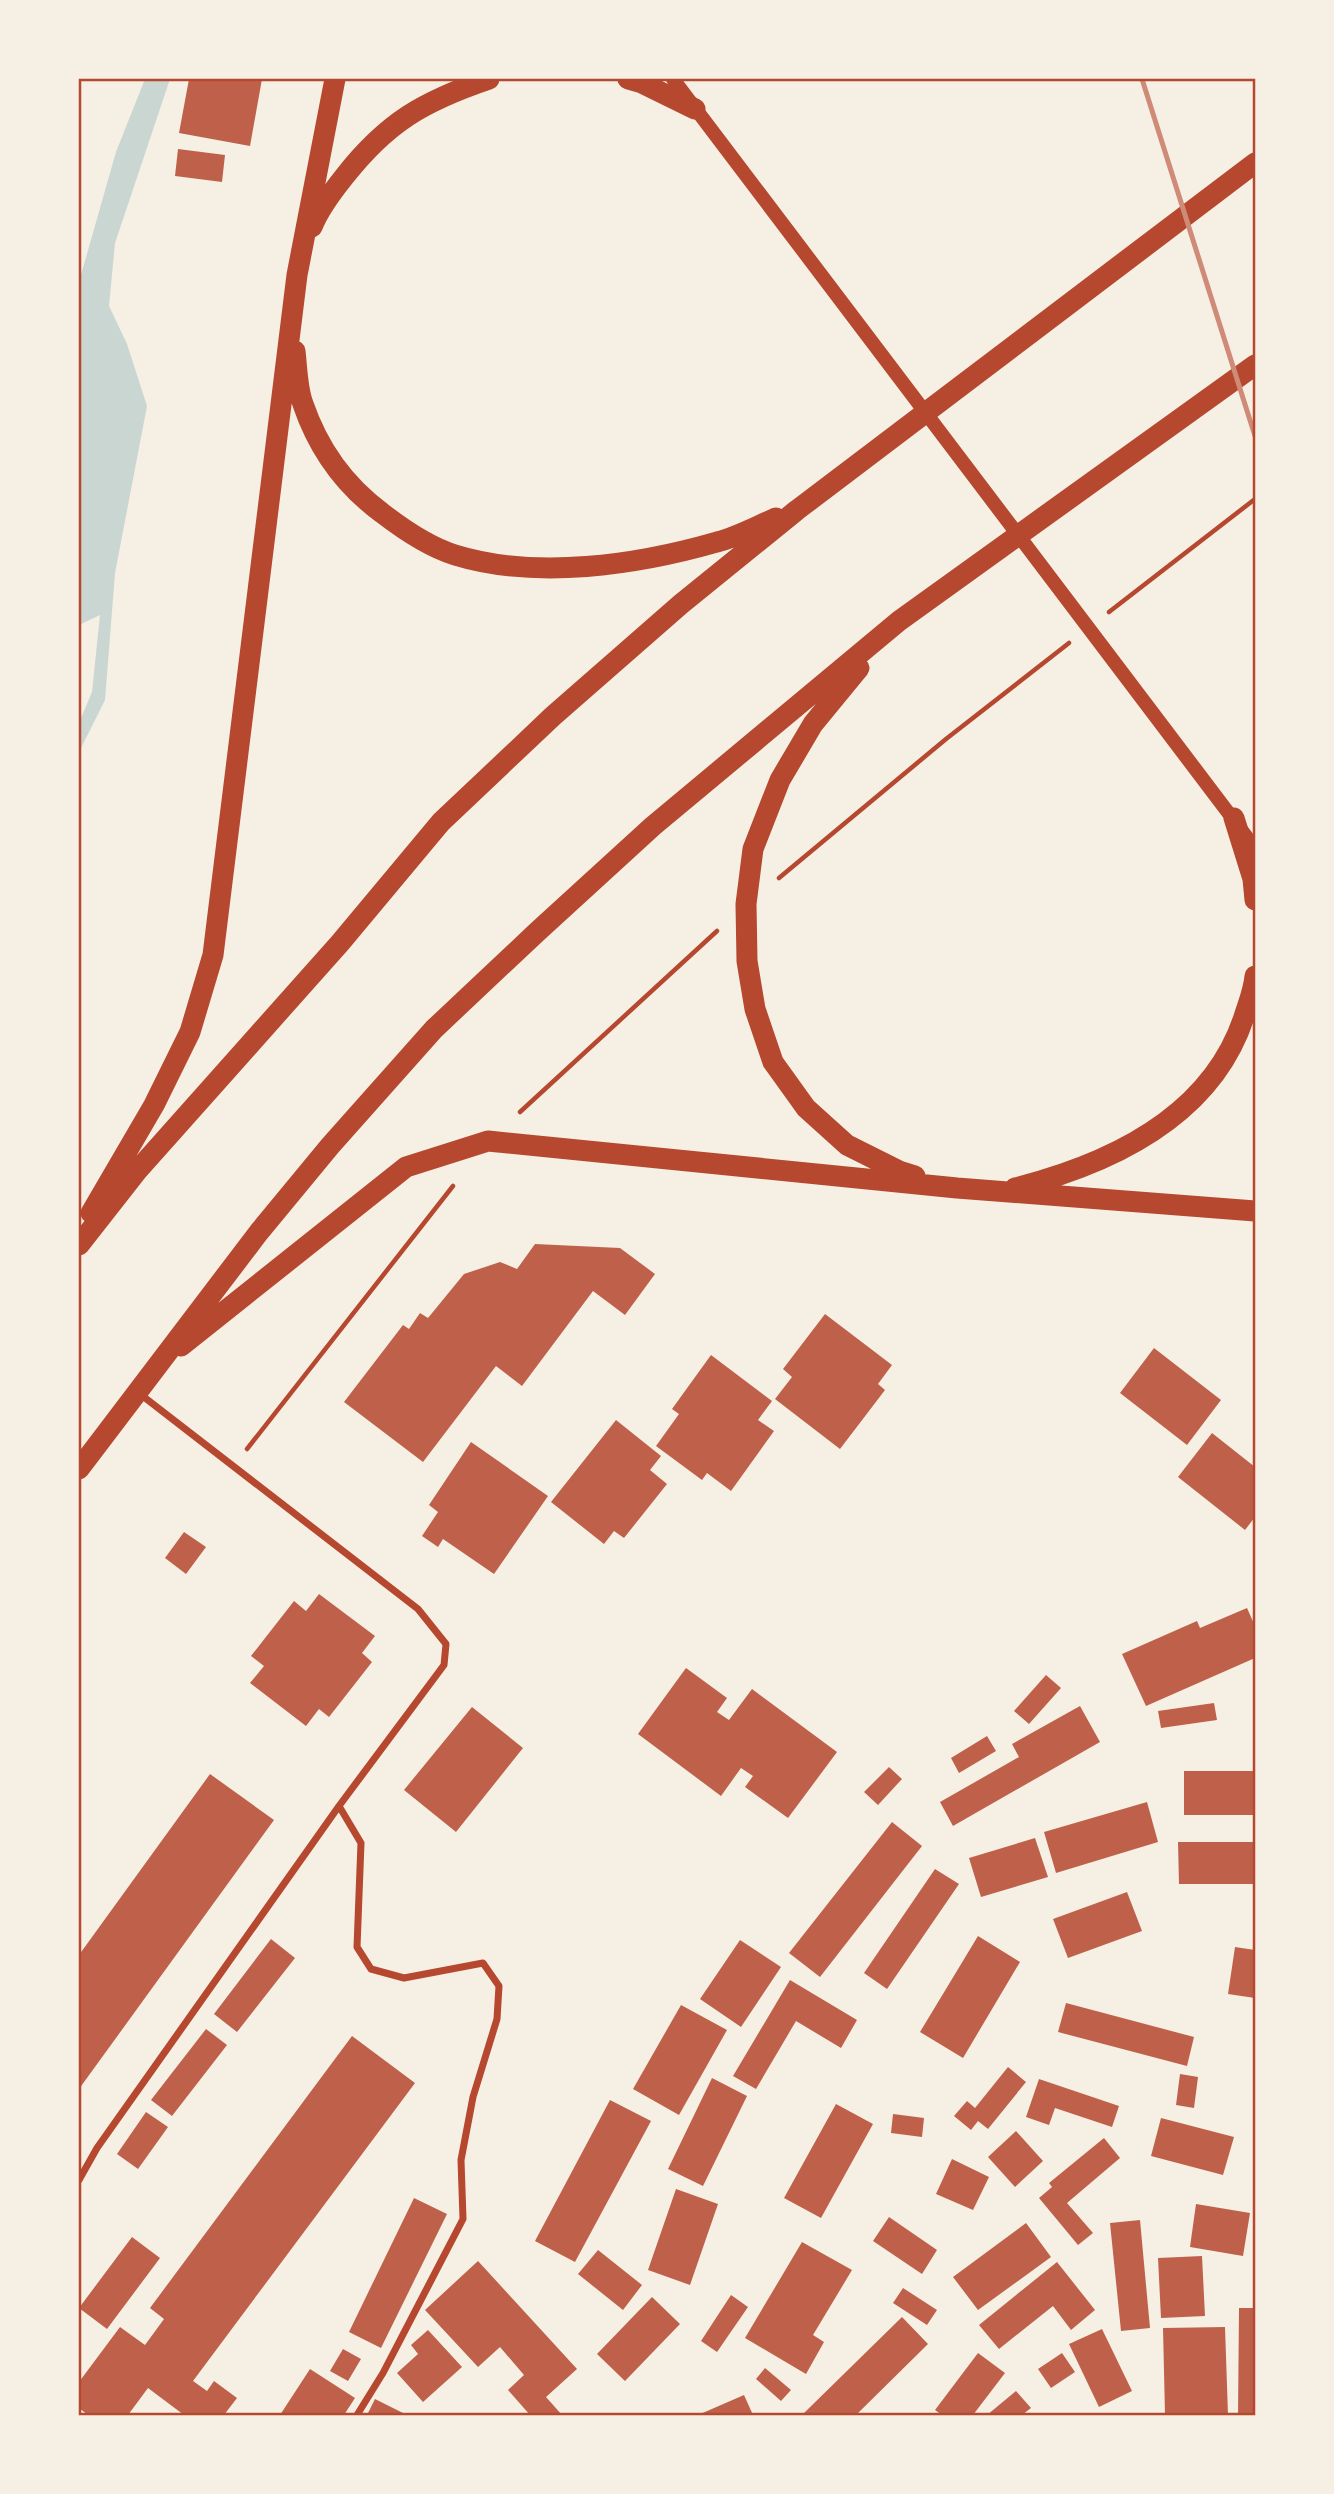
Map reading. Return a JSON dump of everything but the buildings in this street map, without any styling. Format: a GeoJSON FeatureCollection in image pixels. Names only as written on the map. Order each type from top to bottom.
{"type":"FeatureCollection","features":[{"type":"Feature","properties":{"kind":"highway"},"geometry":{"type":"LineString","coordinates":[[79,1232],[154,1105],[190,1032],[213,955],[297,275],[335,79]]}},
{"type":"Feature","properties":{"kind":"highway"},"geometry":{"type":"LineString","coordinates":[[489,79],[446,93],[404,116],[366,149],[336,187],[313,223],[297,275],[294,340],[302,402],[326,456],[361,498],[407,532],[454,555],[515,567],[581,566],[650,559],[720,542],[797,510]]}},
{"type":"Feature","properties":{"kind":"highway"},"geometry":{"type":"LineString","coordinates":[[628,79],[695,109]]}},
{"type":"Feature","properties":{"kind":"highway"},"geometry":{"type":"LineString","coordinates":[[79,1245],[137,1171],[340,943],[442,822],[563,707],[681,604],[797,510],[1255,163]]}},
{"type":"Feature","properties":{"kind":"highway"},"geometry":{"type":"LineString","coordinates":[[79,1469],[259,1232],[330,1146],[434,1029],[653,827],[899,621],[1255,365]]}},
{"type":"Feature","properties":{"kind":"highway"},"geometry":{"type":"LineString","coordinates":[[899,621],[813,724],[780,780],[753,849],[746,904],[747,961],[755,1009],[773,1062],[806,1108],[847,1145],[899,1171],[957,1188],[1016,1188],[1075,1170],[1130,1146],[1176,1115],[1213,1077],[1239,1032],[1255,976]]}},
{"type":"Feature","properties":{"kind":"highway"},"geometry":{"type":"LineString","coordinates":[[1234,818],[1253,879],[1255,900]]}},
{"type":"Feature","properties":{"kind":"highway"},"geometry":{"type":"LineString","coordinates":[[155,1367],[406,1167],[488,1141],[957,1188],[1255,1211]]}},
{"type":"Feature","properties":{"kind":"main road"},"geometry":{"type":"LineString","coordinates":[[673,79],[1255,848]]}},
{"type":"Feature","properties":{"kind":"street"},"geometry":{"type":"LineString","coordinates":[[79,2180],[97,2148],[339,1806],[444,1665],[446,1644],[418,1609],[137,1391]]}},
{"type":"Feature","properties":{"kind":"street"},"geometry":{"type":"LineString","coordinates":[[339,1806],[361,1843],[357,1947],[371,1969],[404,1978],[483,1963],[499,1986],[497,2019],[473,2097],[461,2160],[463,2219],[383,2373],[357,2415]]}},
{"type":"Feature","properties":{"kind":"path"},"geometry":{"type":"LineString","coordinates":[[488,1141],[746,904],[846,824],[946,738]]}},
{"type":"Feature","properties":{"kind":"path"},"geometry":{"type":"LineString","coordinates":[[233,1466],[454,1184]]}},
{"type":"Feature","properties":{"kind":"shaded area"},"geometry":{"type":"Polygon","coordinates":[[[145,79],[170,79],[115,243],[109,306],[127,344],[147,406],[115,573],[105,700],[79,752],[79,723],[92,692],[100,615],[79,625],[79,282],[116,152],[145,79]]]}},
{"type":"Feature","properties":{"kind":"railway"},"geometry":{"type":"LineString","coordinates":[[1142,79],[1255,436]]}}]}
